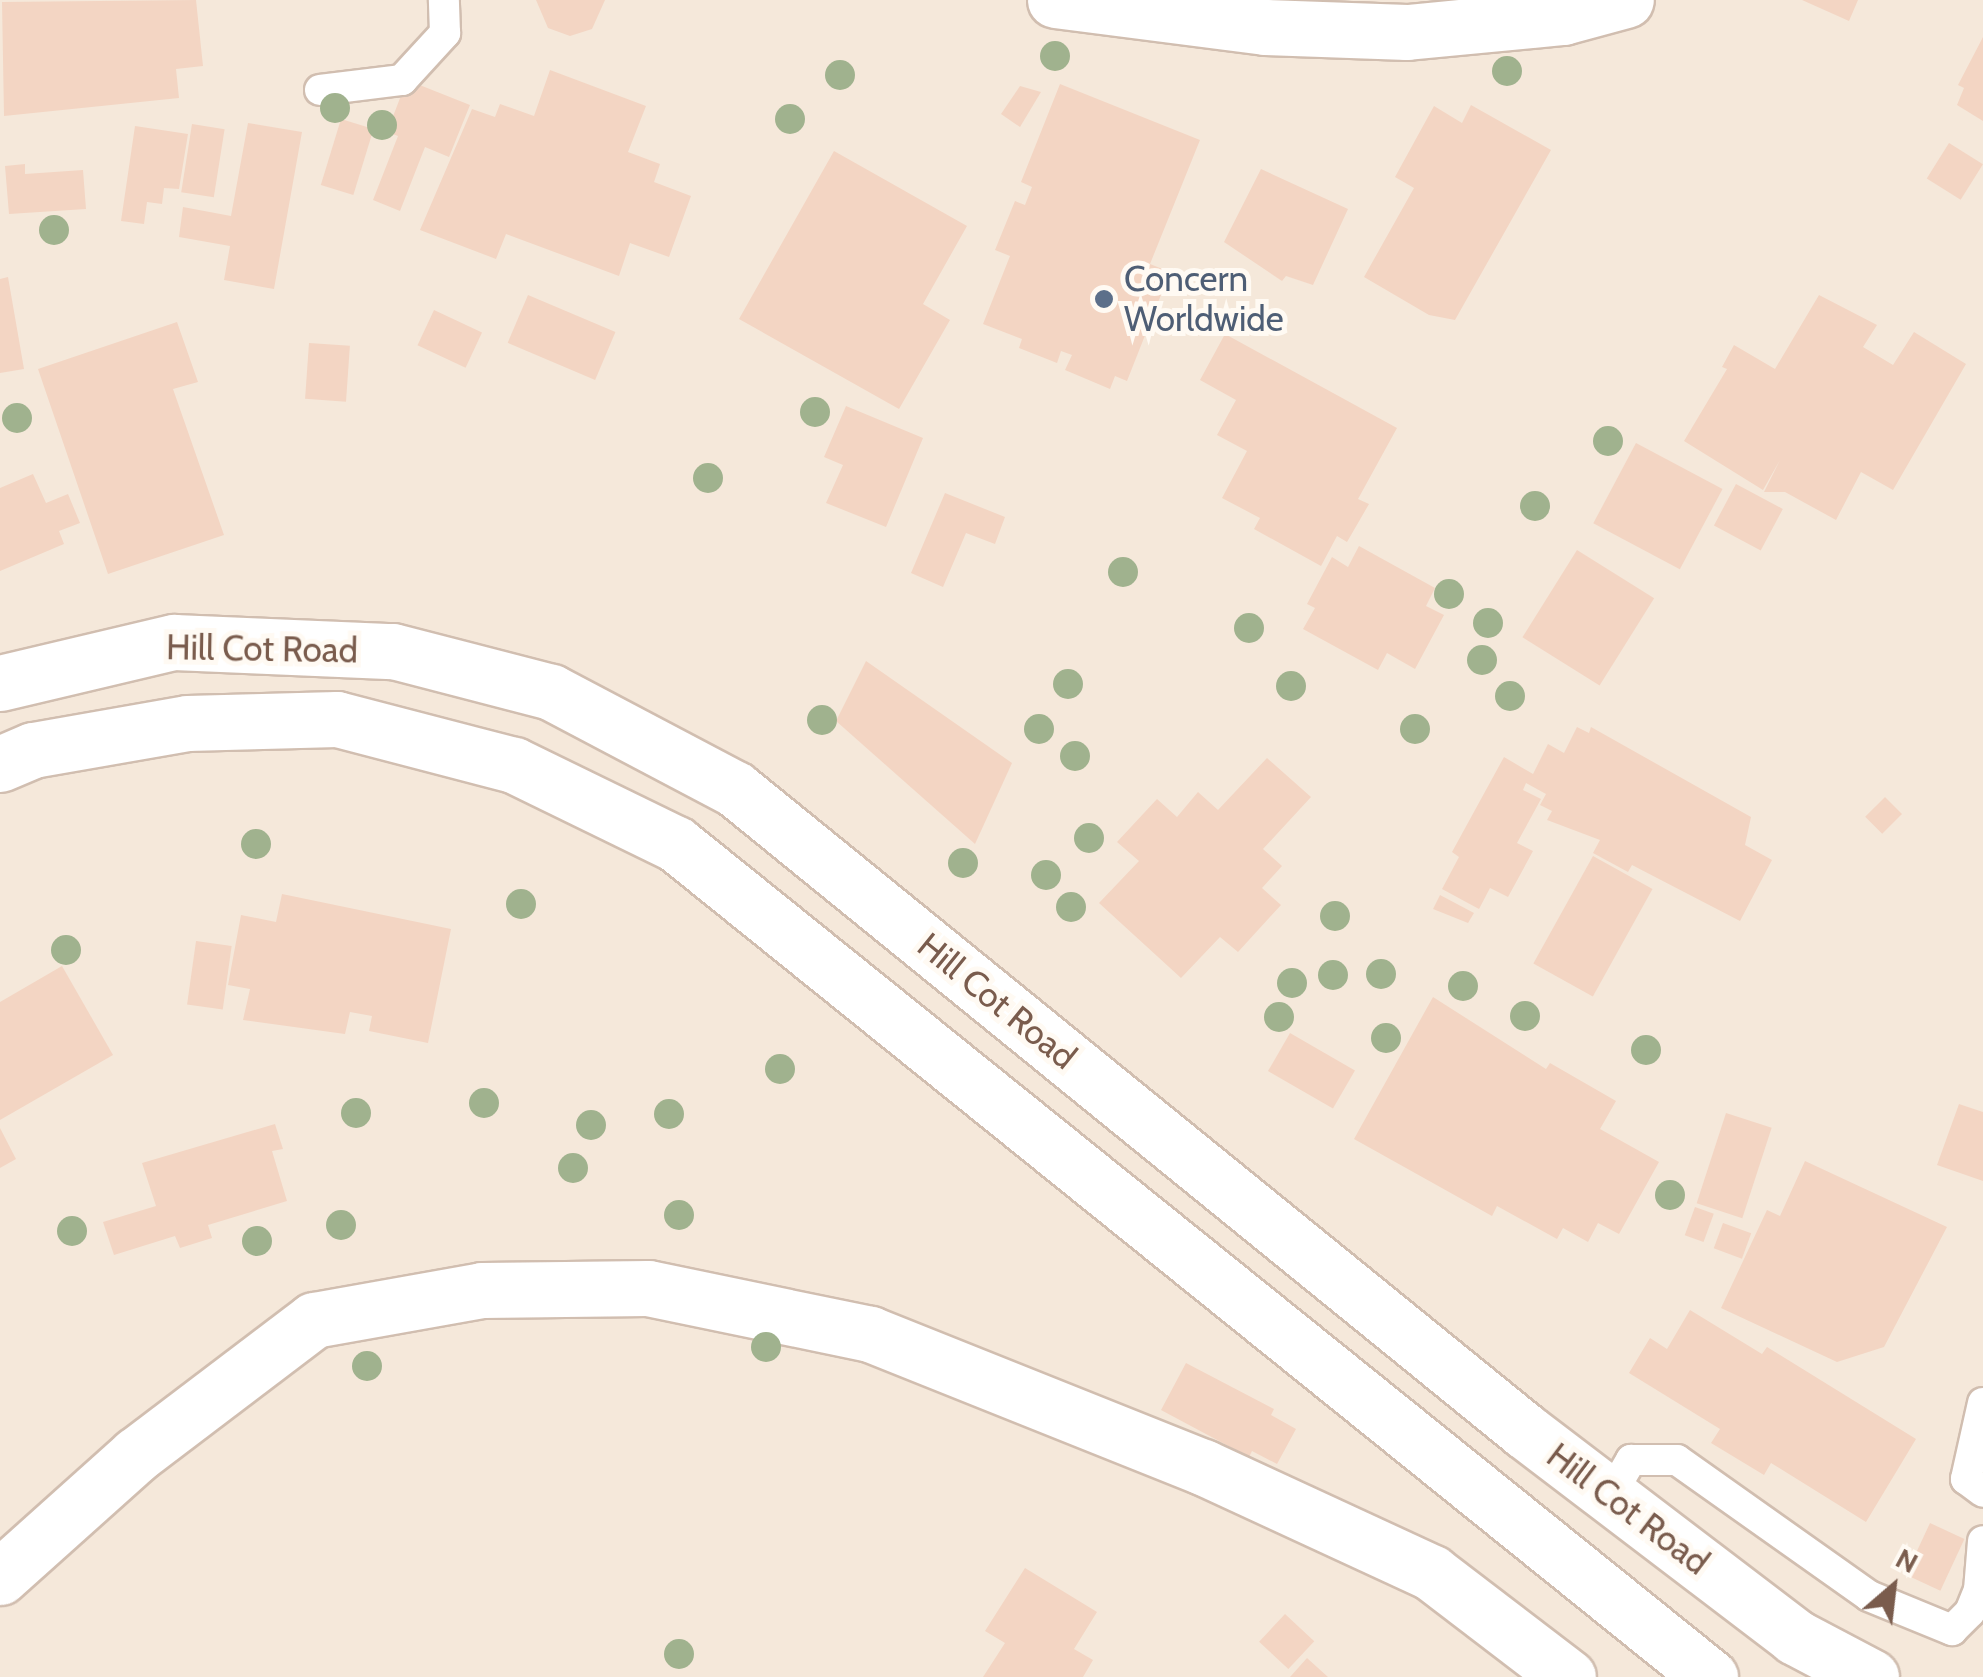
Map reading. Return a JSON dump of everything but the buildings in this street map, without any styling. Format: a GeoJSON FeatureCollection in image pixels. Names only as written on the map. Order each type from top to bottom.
{"type":"FeatureCollection","features":[{"type":"Feature","properties":{"kind":"main road"},"geometry":{"type":"LineString","coordinates":[[1056,0],[1265,26],[1407,32],[1563,17],[1626,0]]}},
{"type":"Feature","properties":{"kind":"main road","name":"Hill Cot Road"},"geometry":{"type":"LineString","coordinates":[[0,684],[174,642],[393,651],[551,692],[735,789],[1610,1496],[1795,1636],[1871,1677]]}},
{"type":"Feature","properties":{"kind":"main road","name":"Hill Cot Road"},"geometry":{"type":"LineString","coordinates":[[0,764],[33,750],[187,723],[337,719],[514,765],[676,844],[1710,1677]]}},
{"type":"Feature","properties":{"kind":"main road"},"geometry":{"type":"LineString","coordinates":[[0,1577],[136,1455],[314,1320],[482,1290],[648,1288],[870,1334],[1203,1466],[1432,1574],[1568,1677]]}},
{"type":"Feature","properties":{"kind":"lane"},"geometry":{"type":"LineString","coordinates":[[320,90],[402,80],[444,33],[444,0]]}},
{"type":"Feature","properties":{"kind":"lane"},"geometry":{"type":"LineString","coordinates":[[1983,1403],[1966,1478],[1983,1492]]}},
{"type":"Feature","properties":{"kind":"lane"},"geometry":{"type":"LineString","coordinates":[[1610,1496],[1631,1460],[1677,1460],[1869,1596],[1952,1630],[1970,1612],[1978,1590],[1983,1541]]}},
{"type":"Feature","properties":{"kind":"shaded area"},"geometry":{"type":"Polygon","coordinates":[[[0,0],[1983,0],[1983,1677],[0,1677],[0,0]]]}},
{"type":"Feature","properties":{"kind":"place","name":"Concern Worldwide"},"geometry":{"type":"Point","coordinates":[1104,299]}}]}
